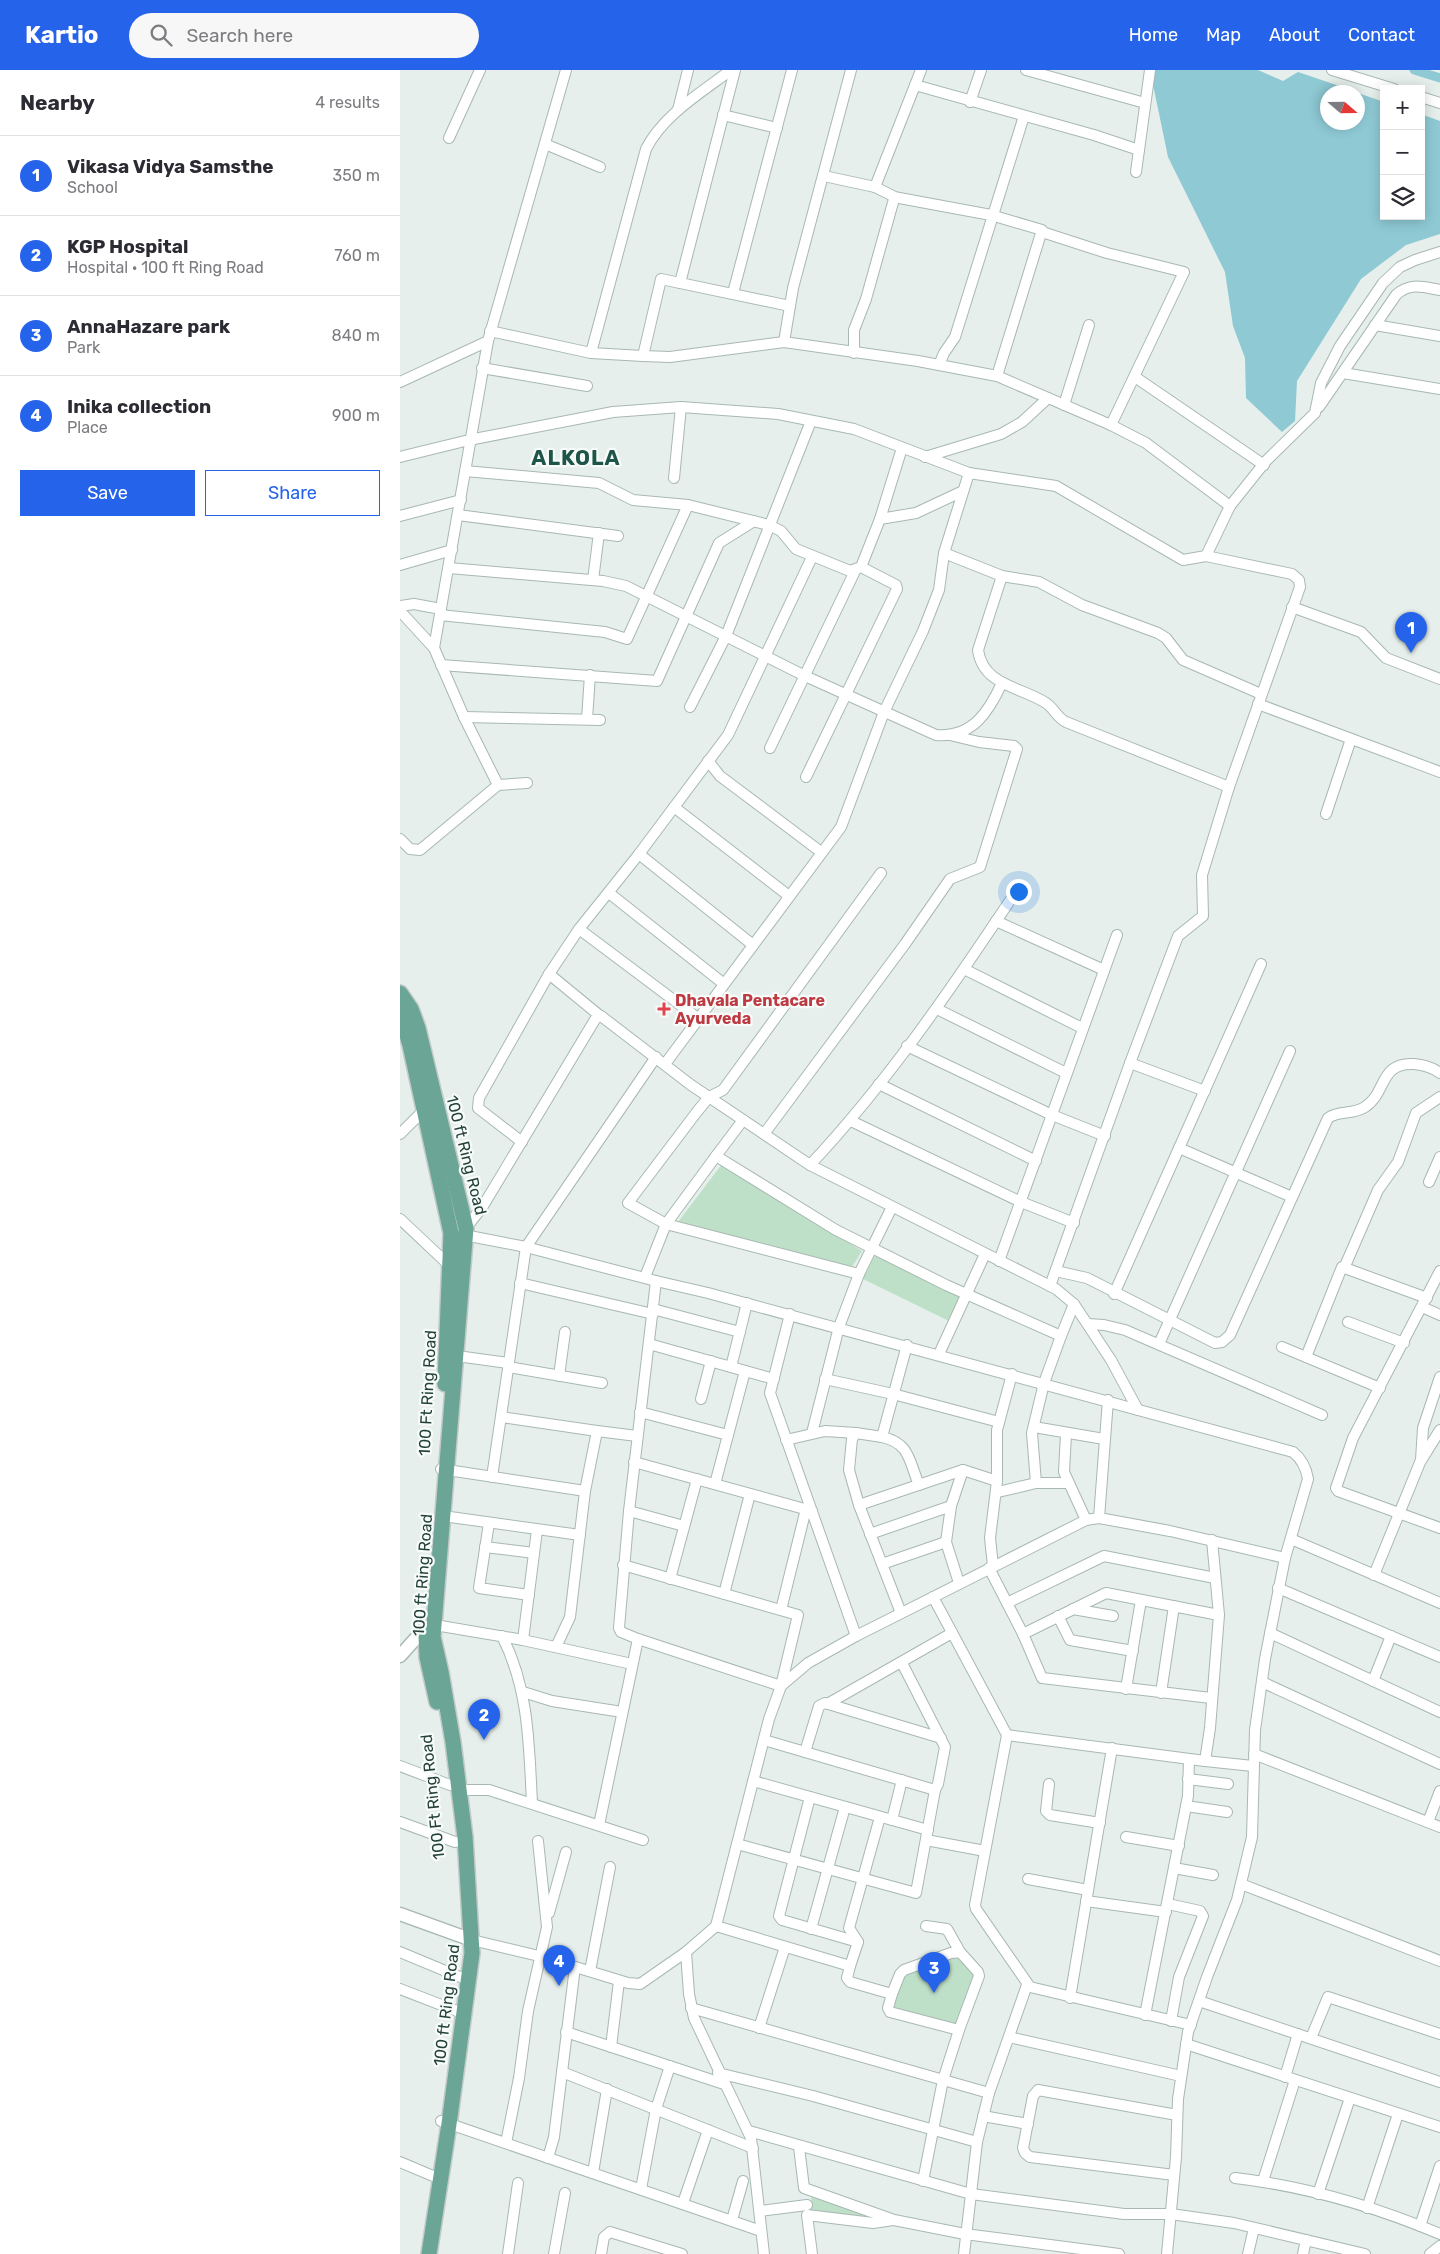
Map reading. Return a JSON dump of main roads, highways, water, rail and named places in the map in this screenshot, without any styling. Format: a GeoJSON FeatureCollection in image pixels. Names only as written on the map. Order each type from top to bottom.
{"type":"FeatureCollection","features":[{"type":"Feature","properties":{"kind":"main road","name":"100 ft Ring Road"},"geometry":{"type":"LineString","coordinates":[[400,993],[411,1009],[418,1028],[466,1231],[457,1356],[444,1470],[442,1516],[431,1626],[442,1672],[455,1788],[465,1837],[467,1939],[429,2254]]}},
{"type":"Feature","properties":{"kind":"main road","name":"100 Ft Ring Road"},"geometry":{"type":"LineString","coordinates":[[400,1012],[404,1043],[424,1110],[451,1233],[444,1470],[431,1626]]}},
{"type":"Feature","properties":{"kind":"main road","name":"100 Ft Ring Road"},"geometry":{"type":"LineString","coordinates":[[421,2254],[433,2176],[445,2123],[460,1977],[467,1939],[455,1842],[455,1788]]}},
{"type":"Feature","properties":{"kind":"water"},"geometry":{"type":"Polygon","coordinates":[[[1150,70],[1258,70],[1283,81],[1298,72],[1336,85],[1320,85],[1320,130],[1365,130],[1365,95],[1380,101],[1380,220],[1425,220],[1425,115],[1440,121],[1440,234],[1406,245],[1361,279],[1297,381],[1295,421],[1282,432],[1246,398],[1245,358],[1233,326],[1225,272],[1168,157],[1150,70]]]}},
{"type":"Feature","properties":{"kind":"waterway"},"geometry":{"type":"LineString","coordinates":[[1414,70],[1440,78]]}},
{"type":"Feature","properties":{"kind":"place","name":"Vikasa Vidya Samsthe"},"geometry":{"type":"Point","coordinates":[1411,653]}},
{"type":"Feature","properties":{"kind":"place","name":"Dhavala Pentacare Ayurveda"},"geometry":{"type":"Point","coordinates":[664,1009]}},
{"type":"Feature","properties":{"kind":"place","name":"KGP Hospital"},"geometry":{"type":"Point","coordinates":[484,1740]}},
{"type":"Feature","properties":{"kind":"place","name":"Inika collection"},"geometry":{"type":"Point","coordinates":[559,1986]}},
{"type":"Feature","properties":{"kind":"place","name":"AnnaHazare park"},"geometry":{"type":"Point","coordinates":[934,1993]}},
{"type":"Feature","properties":{"kind":"district","name":"ALKOLA"},"geometry":{"type":"Point","coordinates":[576,458]}}]}
